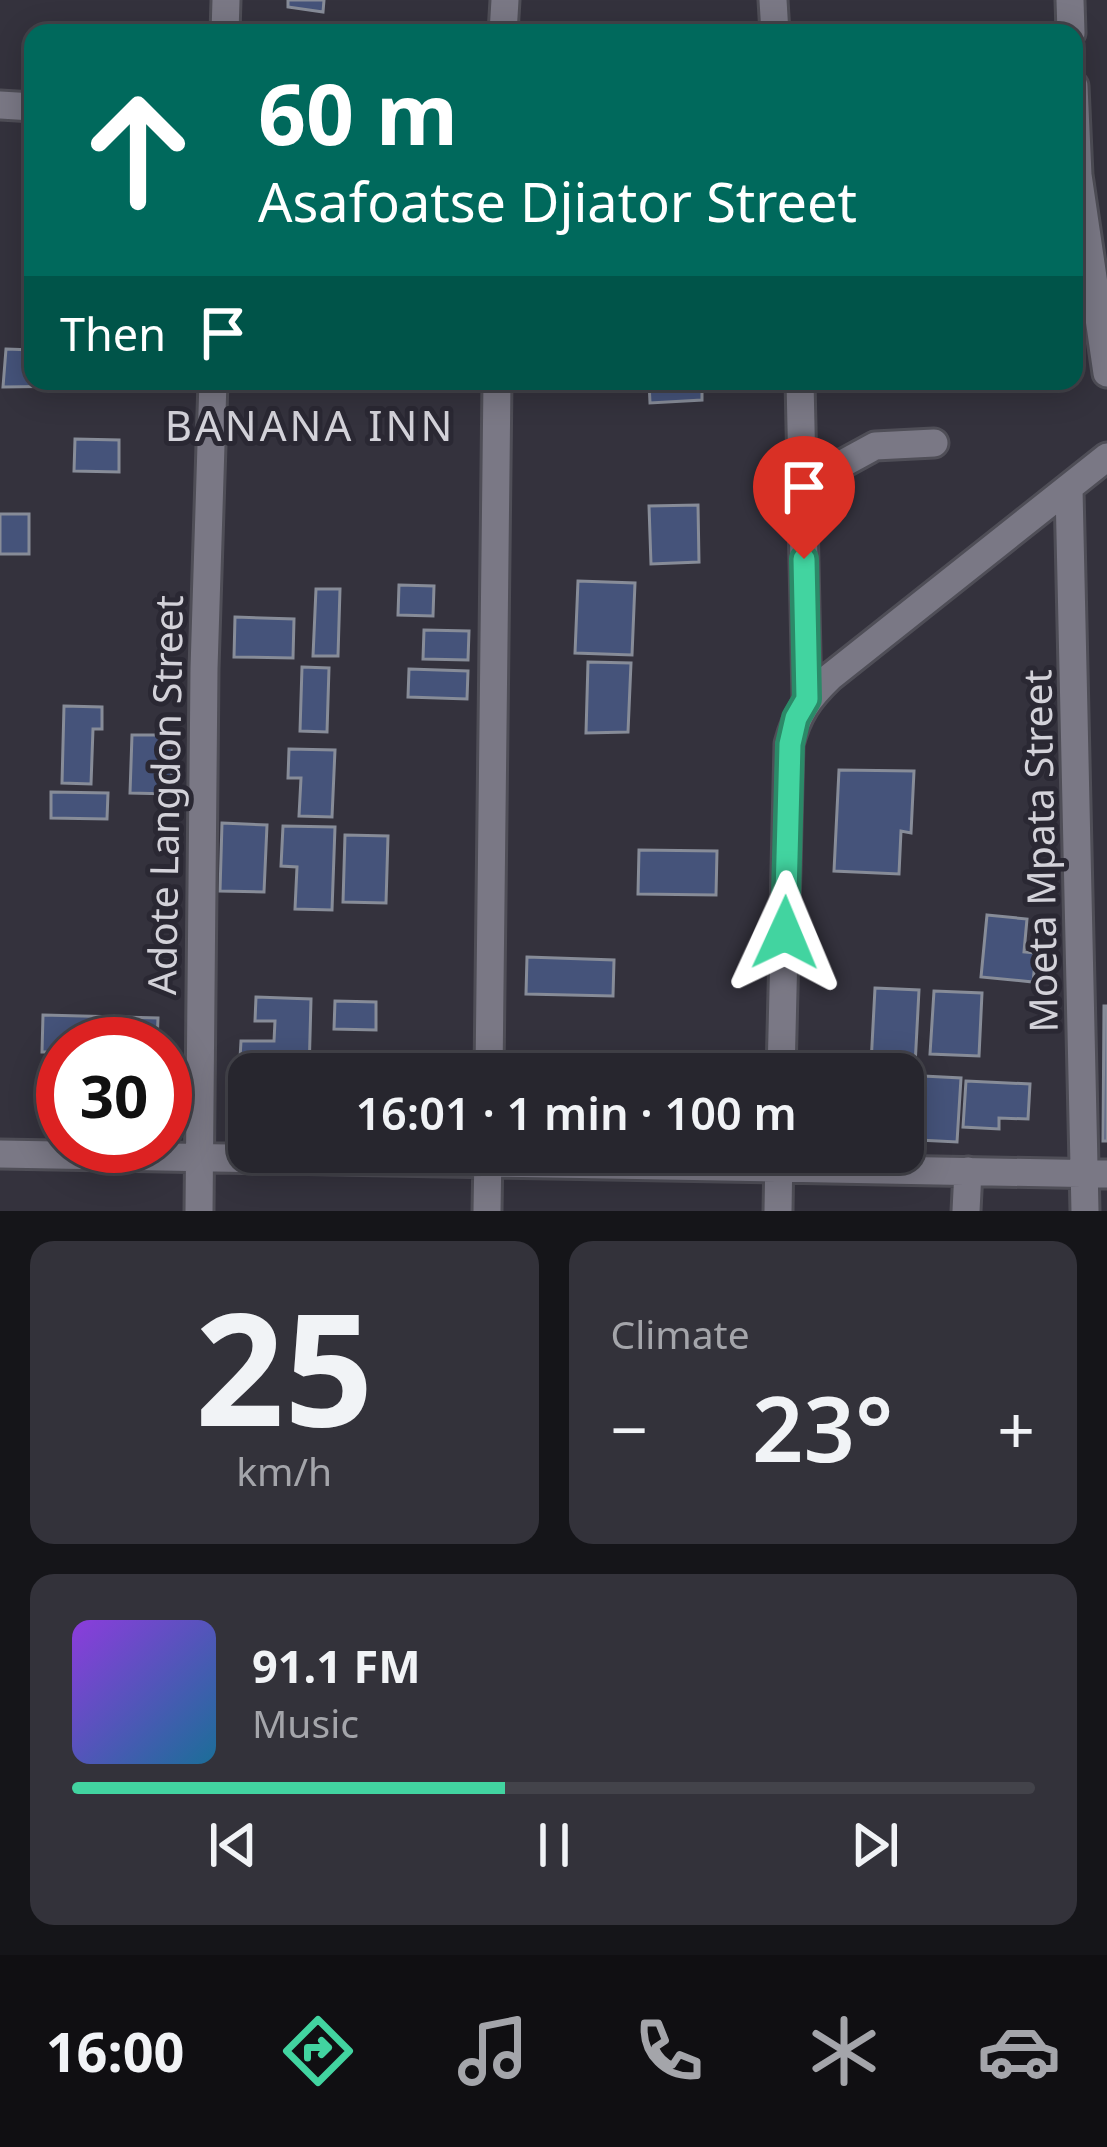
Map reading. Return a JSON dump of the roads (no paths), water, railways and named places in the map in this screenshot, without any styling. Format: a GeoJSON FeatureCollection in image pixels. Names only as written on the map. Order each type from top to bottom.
{"type":"FeatureCollection","features":[{"type":"Feature","properties":{"kind":"street"},"geometry":{"type":"LineString","coordinates":[[1083,129],[1093,176],[1107,373]]}},
{"type":"Feature","properties":{"kind":"street","name":"Adote Langdon Street"},"geometry":{"type":"LineString","coordinates":[[199,1211],[204,669],[213,390]]}},
{"type":"Feature","properties":{"kind":"street"},"geometry":{"type":"LineString","coordinates":[[489,1053],[497,390]]}},
{"type":"Feature","properties":{"kind":"street"},"geometry":{"type":"LineString","coordinates":[[800,390],[807,699]]}},
{"type":"Feature","properties":{"kind":"street"},"geometry":{"type":"LineString","coordinates":[[802,465],[842,464],[875,446],[934,443]]}},
{"type":"Feature","properties":{"kind":"street"},"geometry":{"type":"LineString","coordinates":[[783,1053],[790,744],[796,718],[807,699],[830,677],[1107,457]]}},
{"type":"Feature","properties":{"kind":"street","name":"Moeta Mpata Street"},"geometry":{"type":"LineString","coordinates":[[1069,489],[1077,922],[1097,1174],[1085,1211]]}},
{"type":"Feature","properties":{"kind":"street"},"geometry":{"type":"LineString","coordinates":[[0,1154],[228,1157]]}},
{"type":"Feature","properties":{"kind":"street"},"geometry":{"type":"LineString","coordinates":[[924,1168],[1097,1174]]}},
{"type":"Feature","properties":{"kind":"street"},"geometry":{"type":"LineString","coordinates":[[966,1211],[968,1171]]}},
{"type":"Feature","properties":{"kind":"street"},"geometry":{"type":"LineString","coordinates":[[487,1211],[488,1173]]}},
{"type":"Feature","properties":{"kind":"street"},"geometry":{"type":"LineString","coordinates":[[778,1211],[779,1173]]}},
{"type":"Feature","properties":{"kind":"district","name":"BANANA INN"},"geometry":{"type":"Point","coordinates":[310,424]}}]}
